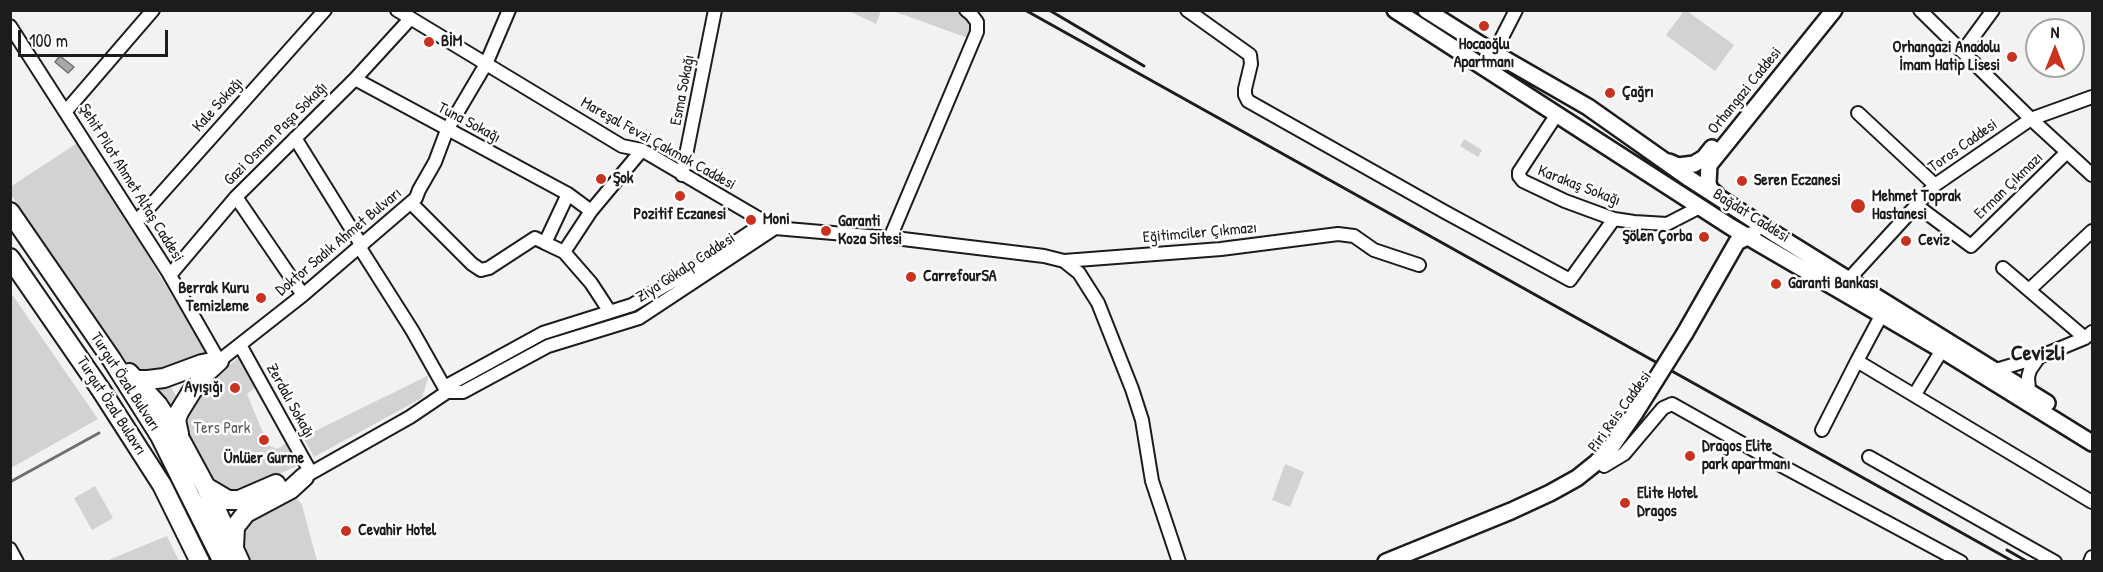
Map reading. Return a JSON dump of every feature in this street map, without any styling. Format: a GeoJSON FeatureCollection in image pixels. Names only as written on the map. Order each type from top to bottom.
{"type":"FeatureCollection","features":[{"type":"Feature","properties":{"kind":"highway","name":"Turgut Özal Bulvarı"},"geometry":{"type":"LineString","coordinates":[[10,212],[112,360],[232,557]]}},
{"type":"Feature","properties":{"kind":"highway","name":"Turgut Özal Bulavrı"},"geometry":{"type":"LineString","coordinates":[[10,258],[101,390],[162,485],[200,561]]}},
{"type":"Feature","properties":{"kind":"highway"},"geometry":{"type":"LineString","coordinates":[[112,360],[136,380],[158,405],[180,439],[206,487],[232,557]]}},
{"type":"Feature","properties":{"kind":"highway"},"geometry":{"type":"LineString","coordinates":[[136,380],[164,378],[202,364],[219,361]]}},
{"type":"Feature","properties":{"kind":"highway"},"geometry":{"type":"LineString","coordinates":[[180,439],[176,420],[179,412],[202,378],[219,361]]}},
{"type":"Feature","properties":{"kind":"highway"},"geometry":{"type":"LineString","coordinates":[[206,487],[223,498],[239,500],[281,482],[308,475]]}},
{"type":"Feature","properties":{"kind":"highway"},"geometry":{"type":"LineString","coordinates":[[232,557],[234,533],[238,520],[246,513],[291,489],[308,475]]}},
{"type":"Feature","properties":{"kind":"main road","name":"Bağdat Caddesi"},"geometry":{"type":"LineString","coordinates":[[1395,10],[1663,181],[1731,227],[1742,244],[1750,246],[1761,244],[1942,350],[2092,443]]}},
{"type":"Feature","properties":{"kind":"main road","name":"Bağdat Caddesi"},"geometry":{"type":"LineString","coordinates":[[1426,10],[1494,53],[1588,106],[1690,179],[1996,370],[2092,433]]}},
{"type":"Feature","properties":{"kind":"main road","name":"Orhangazi Caddesi"},"geometry":{"type":"LineString","coordinates":[[1662,159],[1678,166],[1685,166],[1704,158],[1824,10]]}},
{"type":"Feature","properties":{"kind":"main road","name":"Orhangazi Caddesi"},"geometry":{"type":"LineString","coordinates":[[1690,179],[1709,165],[1834,10]]}},
{"type":"Feature","properties":{"kind":"main road"},"geometry":{"type":"LineString","coordinates":[[1528,96],[1545,97],[1549,87],[1545,82]]}},
{"type":"Feature","properties":{"kind":"main road"},"geometry":{"type":"LineString","coordinates":[[1572,123],[1570,115],[1572,108],[1578,104],[1588,106]]}},
{"type":"Feature","properties":{"kind":"main road"},"geometry":{"type":"LineString","coordinates":[[1709,165],[1710,189],[1720,198]]}},
{"type":"Feature","properties":{"kind":"main road"},"geometry":{"type":"LineString","coordinates":[[1663,181],[1678,184],[1690,179]]}},
{"type":"Feature","properties":{"kind":"main road"},"geometry":{"type":"LineString","coordinates":[[1741,212],[1747,224],[1742,244]]}},
{"type":"Feature","properties":{"kind":"main road"},"geometry":{"type":"LineString","coordinates":[[1742,244],[1759,232],[1775,234]]}},
{"type":"Feature","properties":{"kind":"main road","name":"Piri Reis Caddesi"},"geometry":{"type":"LineString","coordinates":[[1408,561],[1534,510],[1582,484],[1604,466],[1689,335],[1742,244]]}},
{"type":"Feature","properties":{"kind":"main road","name":"Piri Reis Caddesi"},"geometry":{"type":"LineString","coordinates":[[1386,561],[1511,511],[1577,478],[1597,462],[1639,415]]}},
{"type":"Feature","properties":{"kind":"street"},"geometry":{"type":"LineString","coordinates":[[66,111],[153,10]]}},
{"type":"Feature","properties":{"kind":"street","name":"Kale Sokağı"},"geometry":{"type":"LineString","coordinates":[[136,222],[325,10]]}},
{"type":"Feature","properties":{"kind":"street","name":"Mareşal Fevzi Çakmak Caddesi"},"geometry":{"type":"LineString","coordinates":[[397,10],[621,146],[642,150],[770,226],[1044,256],[1064,261]]}},
{"type":"Feature","properties":{"kind":"street","name":"Doktor Sadık Ahmet Bulvarı"},"geometry":{"type":"LineString","coordinates":[[219,361],[303,295],[411,204],[435,162],[447,130],[486,64],[509,10]]}},
{"type":"Feature","properties":{"kind":"street","name":"Esma Sokağı"},"geometry":{"type":"LineString","coordinates":[[682,175],[715,10]]}},
{"type":"Feature","properties":{"kind":"street"},"geometry":{"type":"LineString","coordinates":[[890,238],[977,32],[977,22],[966,10]]}},
{"type":"Feature","properties":{"kind":"street"},"geometry":{"type":"LineString","coordinates":[[1187,10],[1250,55],[1251,64],[1245,89],[1248,101],[1445,213],[1570,280],[1614,219]]}},
{"type":"Feature","properties":{"kind":"street"},"geometry":{"type":"LineString","coordinates":[[1494,53],[1516,10]]}},
{"type":"Feature","properties":{"kind":"street"},"geometry":{"type":"LineString","coordinates":[[1920,10],[2092,176]]}},
{"type":"Feature","properties":{"kind":"street"},"geometry":{"type":"LineString","coordinates":[[1963,51],[1993,10]]}},
{"type":"Feature","properties":{"kind":"street","name":"Gazi Osman Paşa Sokağı"},"geometry":{"type":"LineString","coordinates":[[170,275],[236,197],[355,79],[410,19]]}},
{"type":"Feature","properties":{"kind":"street","name":"Şehit Pilot Ahmet Altaş Caddesi"},"geometry":{"type":"LineString","coordinates":[[10,26],[170,275],[219,361]]}},
{"type":"Feature","properties":{"kind":"street","name":"Tuna Sokağı"},"geometry":{"type":"LineString","coordinates":[[355,79],[568,194],[591,211]]}},
{"type":"Feature","properties":{"kind":"street","name":"Toros Caddesi"},"geometry":{"type":"LineString","coordinates":[[1849,279],[1935,185],[2031,119],[2092,97]]}},
{"type":"Feature","properties":{"kind":"street"},"geometry":{"type":"LineString","coordinates":[[1858,112],[1935,185]]}},
{"type":"Feature","properties":{"kind":"street","name":"Karakaş Sokağı"},"geometry":{"type":"LineString","coordinates":[[1557,114],[1518,171],[1518,176],[1522,181],[1565,201],[1614,219],[1634,222],[1666,224],[1700,207]]}},
{"type":"Feature","properties":{"kind":"street"},"geometry":{"type":"LineString","coordinates":[[295,138],[412,330],[447,392]]}},
{"type":"Feature","properties":{"kind":"street"},"geometry":{"type":"LineString","coordinates":[[564,252],[591,211],[642,150]]}},
{"type":"Feature","properties":{"kind":"street","name":"Erman Çıkmazı"},"geometry":{"type":"LineString","coordinates":[[1916,205],[1971,246],[2067,152]]}},
{"type":"Feature","properties":{"kind":"street"},"geometry":{"type":"LineString","coordinates":[[545,243],[568,194]]}},
{"type":"Feature","properties":{"kind":"street"},"geometry":{"type":"LineString","coordinates":[[236,197],[303,295]]}},
{"type":"Feature","properties":{"kind":"street"},"geometry":{"type":"LineString","coordinates":[[411,204],[472,264],[481,270],[489,268],[535,238],[564,252],[591,284],[609,312]]}},
{"type":"Feature","properties":{"kind":"street","name":"Ziya Gökalp Caddesi"},"geometry":{"type":"LineString","coordinates":[[447,392],[450,384],[543,333],[632,305],[770,226]]}},
{"type":"Feature","properties":{"kind":"street","name":"Ziya Gökalp Caddesi"},"geometry":{"type":"LineString","coordinates":[[308,475],[410,417],[447,392],[463,392],[548,346],[639,318],[770,226]]}},
{"type":"Feature","properties":{"kind":"street"},"geometry":{"type":"LineString","coordinates":[[2029,290],[2092,231]]}},
{"type":"Feature","properties":{"kind":"street","name":"Eğitimciler Çıkmazı"},"geometry":{"type":"LineString","coordinates":[[1064,261],[1221,249],[1338,234],[1354,236],[1374,250],[1419,265]]}},
{"type":"Feature","properties":{"kind":"street"},"geometry":{"type":"LineString","coordinates":[[1064,261],[1079,273],[1098,303],[1129,379],[1142,420],[1152,481],[1179,561]]}},
{"type":"Feature","properties":{"kind":"street"},"geometry":{"type":"LineString","coordinates":[[1996,370],[2039,357],[2089,335],[2002,268]]}},
{"type":"Feature","properties":{"kind":"street"},"geometry":{"type":"LineString","coordinates":[[1822,430],[1882,314]]}},
{"type":"Feature","properties":{"kind":"street","name":"Zerdalı Sokağı"},"geometry":{"type":"LineString","coordinates":[[240,345],[308,475]]}},
{"type":"Feature","properties":{"kind":"street"},"geometry":{"type":"LineString","coordinates":[[1915,394],[1942,350]]}},
{"type":"Feature","properties":{"kind":"street"},"geometry":{"type":"LineString","coordinates":[[2029,391],[2030,370],[2039,357]]}},
{"type":"Feature","properties":{"kind":"street"},"geometry":{"type":"LineString","coordinates":[[1857,361],[2092,502]]}},
{"type":"Feature","properties":{"kind":"street"},"geometry":{"type":"LineString","coordinates":[[1604,466],[1624,454],[1663,408],[1672,404],[1784,467],[1961,561]]}},
{"type":"Feature","properties":{"kind":"street"},"geometry":{"type":"LineString","coordinates":[[1869,457],[2055,561]]}},
{"type":"Feature","properties":{"kind":"street"},"geometry":{"type":"LineString","coordinates":[[10,549],[17,561]]}},
{"type":"Feature","properties":{"kind":"street"},"geometry":{"type":"LineString","coordinates":[[2090,561],[2092,557]]}},
{"type":"Feature","properties":{"kind":"green space"},"geometry":{"type":"Polygon","coordinates":[[[849,11],[881,11],[876,24],[849,11]]]}},
{"type":"Feature","properties":{"kind":"green space"},"geometry":{"type":"Polygon","coordinates":[[[893,11],[960,11],[972,22],[972,30],[968,38],[893,11]]]}},
{"type":"Feature","properties":{"kind":"green space"},"geometry":{"type":"Polygon","coordinates":[[[1684,11],[1734,45],[1715,71],[1666,35],[1684,11]]]}},
{"type":"Feature","properties":{"kind":"green space"},"geometry":{"type":"Polygon","coordinates":[[[1464,139],[1482,150],[1478,157],[1460,146],[1464,139]]]}},
{"type":"Feature","properties":{"kind":"green space"},"geometry":{"type":"Polygon","coordinates":[[[79,142],[207,354],[159,373],[130,367],[11,195],[10,187],[79,142]]]}},
{"type":"Feature","properties":{"kind":"green space"},"geometry":{"type":"Polygon","coordinates":[[[11,293],[98,419],[11,468],[10,467],[11,293]]]}},
{"type":"Feature","properties":{"kind":"green space","name":"Ters Park"},"geometry":{"type":"Polygon","coordinates":[[[238,358],[256,387],[247,394],[268,445],[277,449],[287,443],[299,465],[238,493],[230,493],[214,484],[188,442],[183,420],[198,397],[218,374],[238,358]]]}},
{"type":"Feature","properties":{"kind":"green space"},"geometry":{"type":"Polygon","coordinates":[[[429,375],[422,398],[314,457],[303,437],[429,375]]]}},
{"type":"Feature","properties":{"kind":"green space"},"geometry":{"type":"Polygon","coordinates":[[[169,384],[178,399],[172,408],[157,387],[169,384]]]}},
{"type":"Feature","properties":{"kind":"green space"},"geometry":{"type":"Polygon","coordinates":[[[1285,464],[1304,472],[1290,507],[1272,500],[1285,464]]]}},
{"type":"Feature","properties":{"kind":"green space"},"geometry":{"type":"Polygon","coordinates":[[[95,486],[113,518],[92,530],[74,498],[95,486]]]}},
{"type":"Feature","properties":{"kind":"green space"},"geometry":{"type":"Polygon","coordinates":[[[294,495],[302,505],[317,561],[247,561],[238,540],[243,524],[294,495]]]}},
{"type":"Feature","properties":{"kind":"green space"},"geometry":{"type":"Polygon","coordinates":[[[167,536],[179,561],[106,561],[167,536]]]}},
{"type":"Feature","properties":{"kind":"shaded area"},"geometry":{"type":"Polygon","coordinates":[[[60,56],[74,67],[68,73],[55,62],[60,56]]]}},
{"type":"Feature","properties":{"kind":"waterway"},"geometry":{"type":"LineString","coordinates":[[10,482],[99,433]]}},
{"type":"Feature","properties":{"kind":"railway"},"geometry":{"type":"LineString","coordinates":[[1025,10],[2014,562]]}},
{"type":"Feature","properties":{"kind":"railway"},"geometry":{"type":"LineString","coordinates":[[1049,10],[1144,66]]}},
{"type":"Feature","properties":{"kind":"railway"},"geometry":{"type":"LineString","coordinates":[[2007,550],[2028,562]]}},
{"type":"Feature","properties":{"kind":"place","name":"Hocaoğlu Apartmanı"},"geometry":{"type":"Point","coordinates":[1484,26]}},
{"type":"Feature","properties":{"kind":"place","name":"BİM"},"geometry":{"type":"Point","coordinates":[429,42]}},
{"type":"Feature","properties":{"kind":"place","name":"Orhangazi Anadolu İmam Hatip Lisesi"},"geometry":{"type":"Point","coordinates":[2012,57]}},
{"type":"Feature","properties":{"kind":"place","name":"Çağrı"},"geometry":{"type":"Point","coordinates":[1610,93]}},
{"type":"Feature","properties":{"kind":"place","name":"Şok"},"geometry":{"type":"Point","coordinates":[601,179]}},
{"type":"Feature","properties":{"kind":"place","name":"Seren Eczanesi"},"geometry":{"type":"Point","coordinates":[1742,181]}},
{"type":"Feature","properties":{"kind":"place","name":"Pozitif Eczanesi"},"geometry":{"type":"Point","coordinates":[680,196]}},
{"type":"Feature","properties":{"kind":"place","name":"Mehmet Toprak Hastanesi"},"geometry":{"type":"Point","coordinates":[1858,206]}},
{"type":"Feature","properties":{"kind":"place","name":"Moni"},"geometry":{"type":"Point","coordinates":[751,220]}},
{"type":"Feature","properties":{"kind":"place","name":"Garanti Koza Sitesi"},"geometry":{"type":"Point","coordinates":[826,231]}},
{"type":"Feature","properties":{"kind":"place","name":"Şölen Çorba"},"geometry":{"type":"Point","coordinates":[1704,237]}},
{"type":"Feature","properties":{"kind":"place","name":"Ceviz"},"geometry":{"type":"Point","coordinates":[1906,241]}},
{"type":"Feature","properties":{"kind":"place","name":"CarrefourSA"},"geometry":{"type":"Point","coordinates":[911,277]}},
{"type":"Feature","properties":{"kind":"place","name":"Garanti Bankası"},"geometry":{"type":"Point","coordinates":[1776,284]}},
{"type":"Feature","properties":{"kind":"place","name":"Berrak Kuru Temizleme"},"geometry":{"type":"Point","coordinates":[261,298]}},
{"type":"Feature","properties":{"kind":"place","name":"Ayışığı"},"geometry":{"type":"Point","coordinates":[235,388]}},
{"type":"Feature","properties":{"kind":"place","name":"Ünlüer Gurme"},"geometry":{"type":"Point","coordinates":[264,440]}},
{"type":"Feature","properties":{"kind":"place","name":"Dragos Elite park apartmanı"},"geometry":{"type":"Point","coordinates":[1690,456]}},
{"type":"Feature","properties":{"kind":"place","name":"Elite Hotel Dragos"},"geometry":{"type":"Point","coordinates":[1625,503]}},
{"type":"Feature","properties":{"kind":"place","name":"Cevahir Hotel"},"geometry":{"type":"Point","coordinates":[346,531]}},
{"type":"Feature","properties":{"kind":"district","name":"Cevizli"},"geometry":{"type":"Point","coordinates":[2038,354]}}]}
